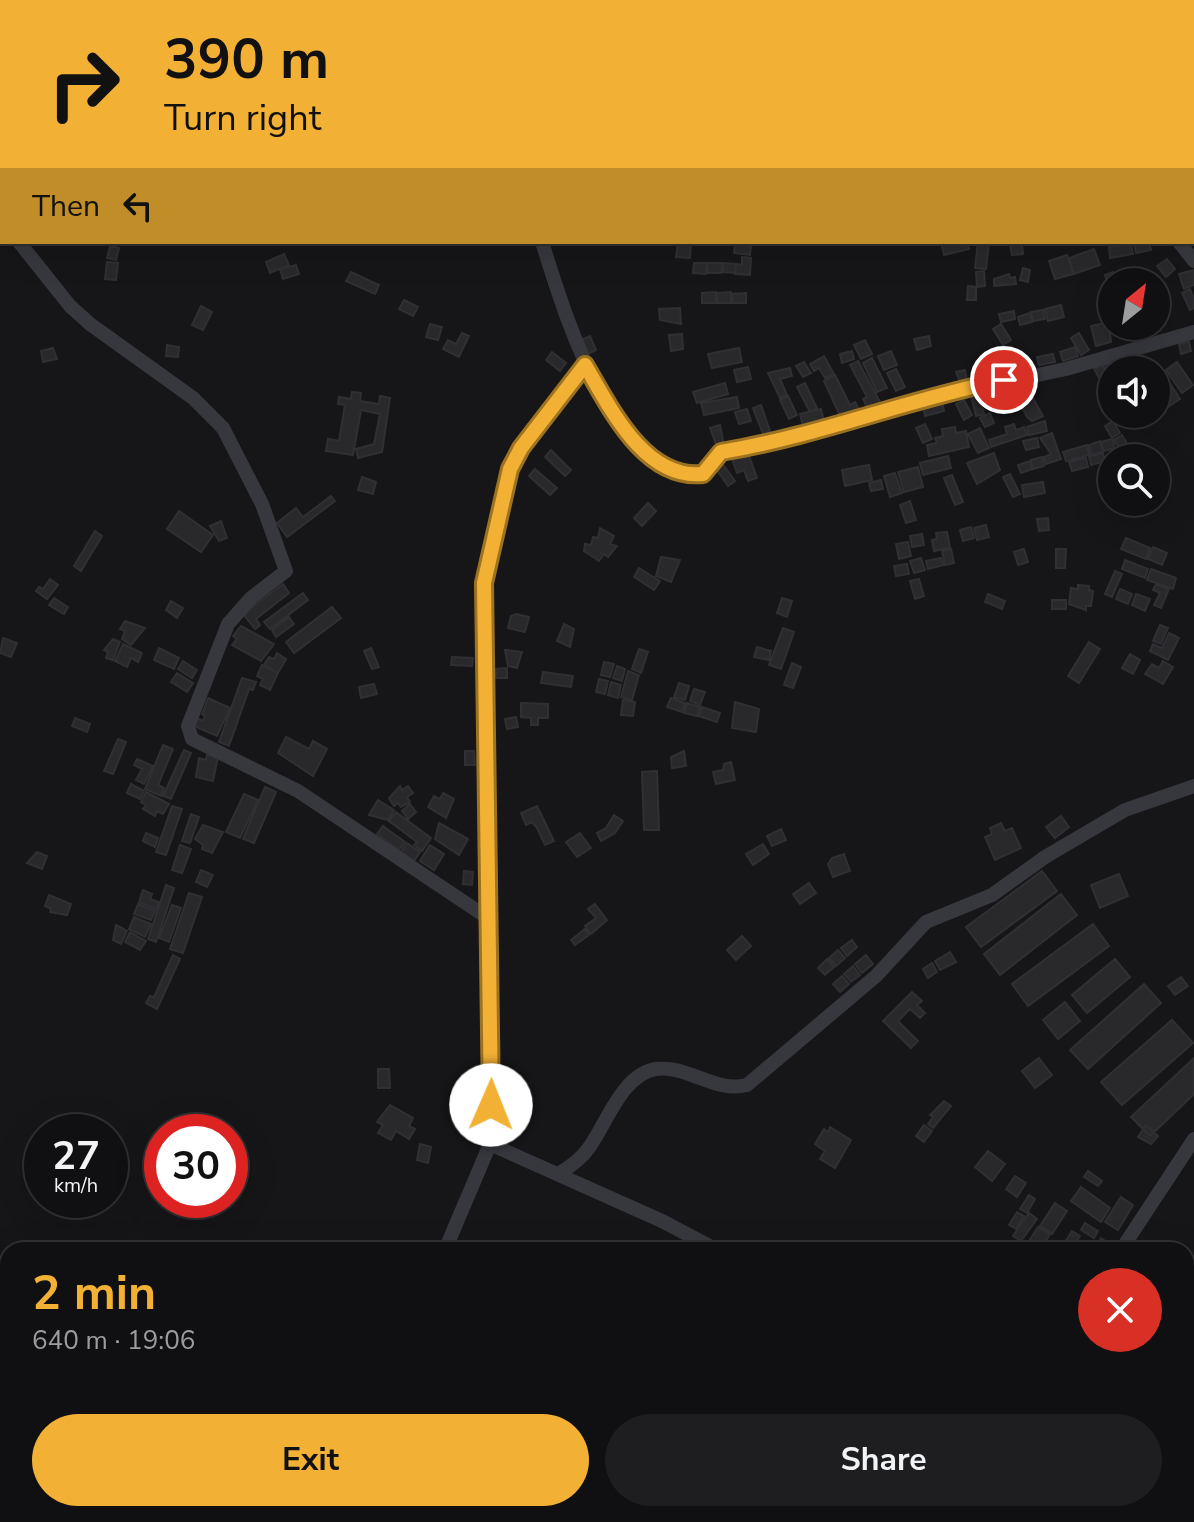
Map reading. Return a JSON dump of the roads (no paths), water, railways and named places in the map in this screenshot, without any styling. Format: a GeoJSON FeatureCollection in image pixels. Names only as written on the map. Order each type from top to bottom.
{"type":"FeatureCollection","features":[{"type":"Feature","properties":{"kind":"street"},"geometry":{"type":"LineString","coordinates":[[21,244],[70,306],[90,324],[193,398],[223,428],[262,504],[286,571],[251,598],[228,624],[188,726],[192,739],[298,791],[488,918]]}},
{"type":"Feature","properties":{"kind":"street"},"geometry":{"type":"LineString","coordinates":[[543,244],[572,337],[585,365],[642,450],[686,476],[703,474],[721,452],[791,440],[941,395],[1066,369],[1194,332]]}},
{"type":"Feature","properties":{"kind":"street"},"geometry":{"type":"LineString","coordinates":[[1181,244],[1194,261]]}},
{"type":"Feature","properties":{"kind":"street"},"geometry":{"type":"LineString","coordinates":[[448,1242],[490,1144],[484,583],[510,469],[521,448],[585,365]]}},
{"type":"Feature","properties":{"kind":"street"},"geometry":{"type":"LineString","coordinates":[[560,1173],[587,1151],[639,1075],[653,1069],[670,1069],[724,1086],[747,1085],[876,976],[926,922],[992,895],[1045,857],[1125,810],[1194,786]]}},
{"type":"Feature","properties":{"kind":"street"},"geometry":{"type":"LineString","coordinates":[[1126,1242],[1194,1139]]}},
{"type":"Feature","properties":{"kind":"street"},"geometry":{"type":"LineString","coordinates":[[490,1144],[560,1173],[701,1242]]}}]}
